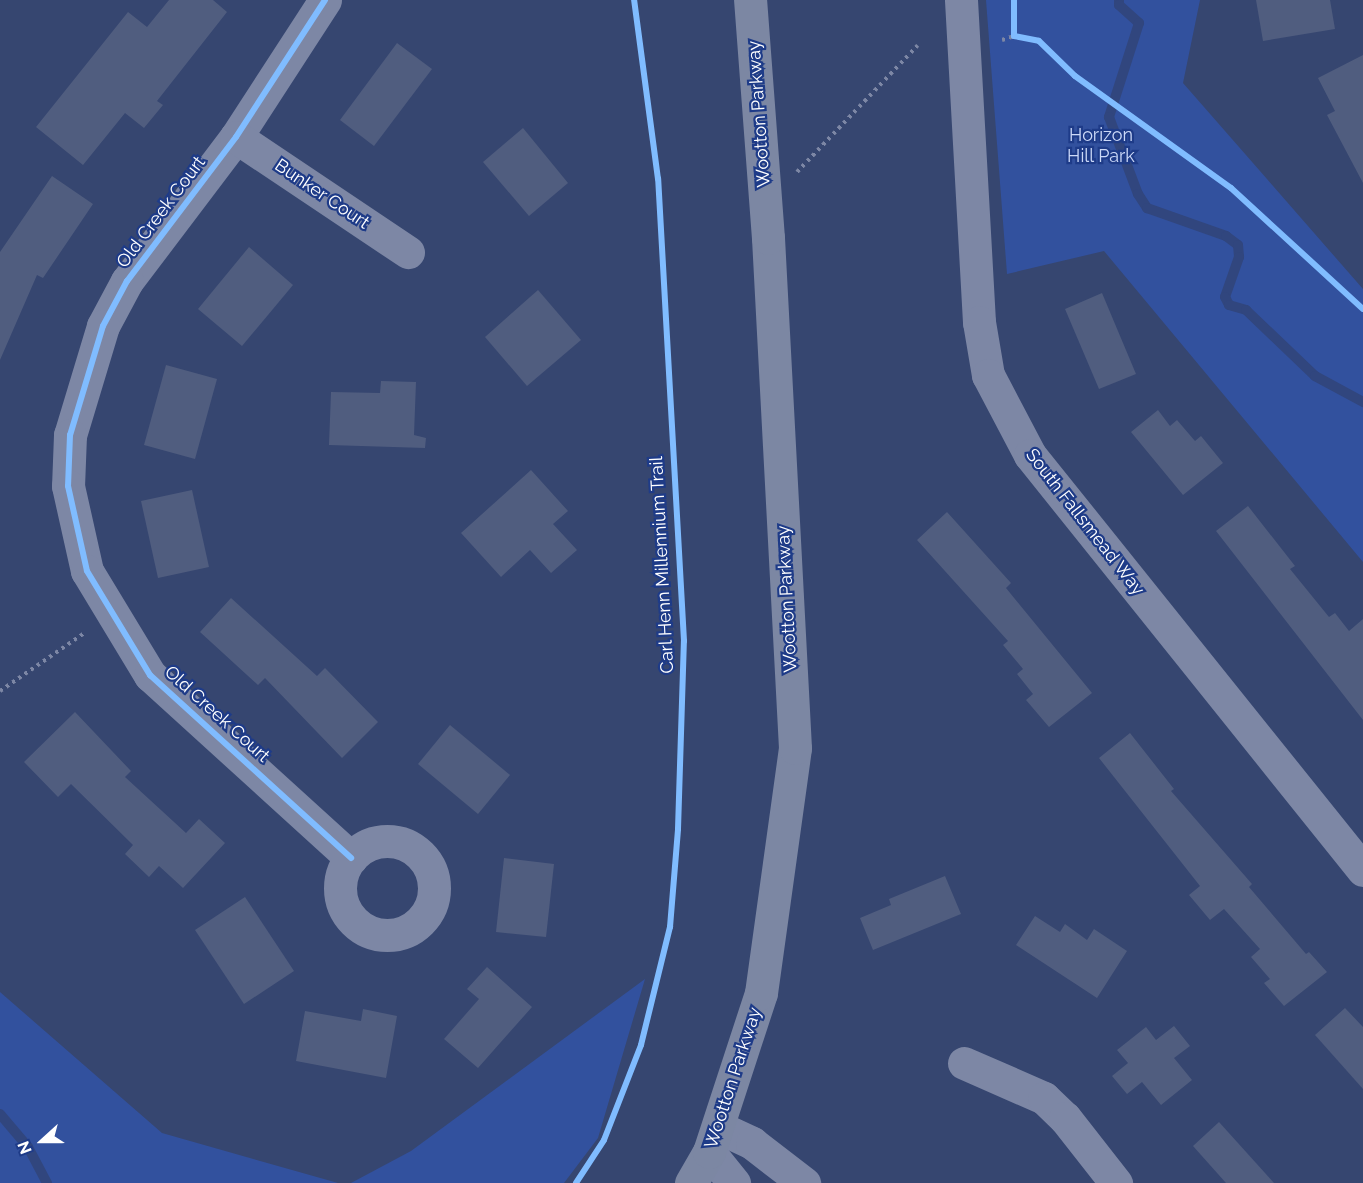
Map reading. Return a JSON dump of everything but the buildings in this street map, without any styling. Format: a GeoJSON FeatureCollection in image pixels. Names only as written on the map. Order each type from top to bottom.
{"type":"FeatureCollection","features":[{"type":"Feature","properties":{"kind":"main road","name":"Wootton Parkway"},"geometry":{"type":"LineString","coordinates":[[691,1183],[713,1140],[761,993],[795,748],[768,238],[750,0]]}},
{"type":"Feature","properties":{"kind":"street","name":"Old Creek Court"},"geometry":{"type":"LineString","coordinates":[[325,0],[236,137],[127,282],[103,326],[69,435],[69,486],[87,571],[150,675],[351,858]]}},
{"type":"Feature","properties":{"kind":"street","name":"South Fallsmead Way"},"geometry":{"type":"LineString","coordinates":[[961,0],[979,322],[988,375],[1030,455],[1363,870]]}},
{"type":"Feature","properties":{"kind":"street","name":"Bunker Court"},"geometry":{"type":"LineString","coordinates":[[236,137],[408,252]]}},
{"type":"Feature","properties":{"kind":"street"},"geometry":{"type":"LineString","coordinates":[[964,1063],[1044,1098],[1065,1118],[1116,1183]]}},
{"type":"Feature","properties":{"kind":"street"},"geometry":{"type":"LineString","coordinates":[[713,1140],[734,1183]]}},
{"type":"Feature","properties":{"kind":"street"},"geometry":{"type":"LineString","coordinates":[[713,1140],[752,1143],[804,1183]]}},
{"type":"Feature","properties":{"kind":"path"},"geometry":{"type":"LineString","coordinates":[[1014,27],[1014,36]]}},
{"type":"Feature","properties":{"kind":"path"},"geometry":{"type":"LineString","coordinates":[[1002,40],[1014,36],[1022,38]]}},
{"type":"Feature","properties":{"kind":"path"},"geometry":{"type":"LineString","coordinates":[[797,172],[918,45]]}},
{"type":"Feature","properties":{"kind":"path"},"geometry":{"type":"LineString","coordinates":[[0,691],[112,611]]}},
{"type":"Feature","properties":{"kind":"green space","name":"Horizon Hill Park"},"geometry":{"type":"Polygon","coordinates":[[[986,0],[1200,0],[1183,83],[1363,289],[1363,562],[1104,251],[1007,274],[986,0]]]}},
{"type":"Feature","properties":{"kind":"green space"},"geometry":{"type":"Polygon","coordinates":[[[645,979],[598,1138],[564,1183],[351,1183],[411,1151],[645,979]]]}},
{"type":"Feature","properties":{"kind":"green space"},"geometry":{"type":"Polygon","coordinates":[[[0,992],[162,1133],[338,1183],[0,1183],[0,992]]]}},
{"type":"Feature","properties":{"kind":"waterway"},"geometry":{"type":"LineString","coordinates":[[1119,0],[1119,5],[1139,23],[1109,117],[1138,194],[1147,208],[1226,236],[1238,245],[1239,257],[1225,297],[1229,305],[1246,310],[1315,376],[1363,402]]}},
{"type":"Feature","properties":{"kind":"waterway"},"geometry":{"type":"LineString","coordinates":[[0,1114],[28,1147],[47,1183]]}},
{"type":"Feature","properties":{"kind":"cycle path"},"geometry":{"type":"LineString","coordinates":[[325,0],[236,137],[127,281],[103,326],[70,435],[68,486],[87,571],[150,675],[351,858]]}},
{"type":"Feature","properties":{"kind":"cycle path","name":"Carl Henn Millennium Trail"},"geometry":{"type":"LineString","coordinates":[[576,1183],[604,1140],[641,1045],[670,927],[678,829],[684,641],[658,179],[634,0]]}},
{"type":"Feature","properties":{"kind":"cycle path"},"geometry":{"type":"LineString","coordinates":[[1014,0],[1014,36],[1039,41],[1075,76],[1231,188],[1363,309]]}}]}
